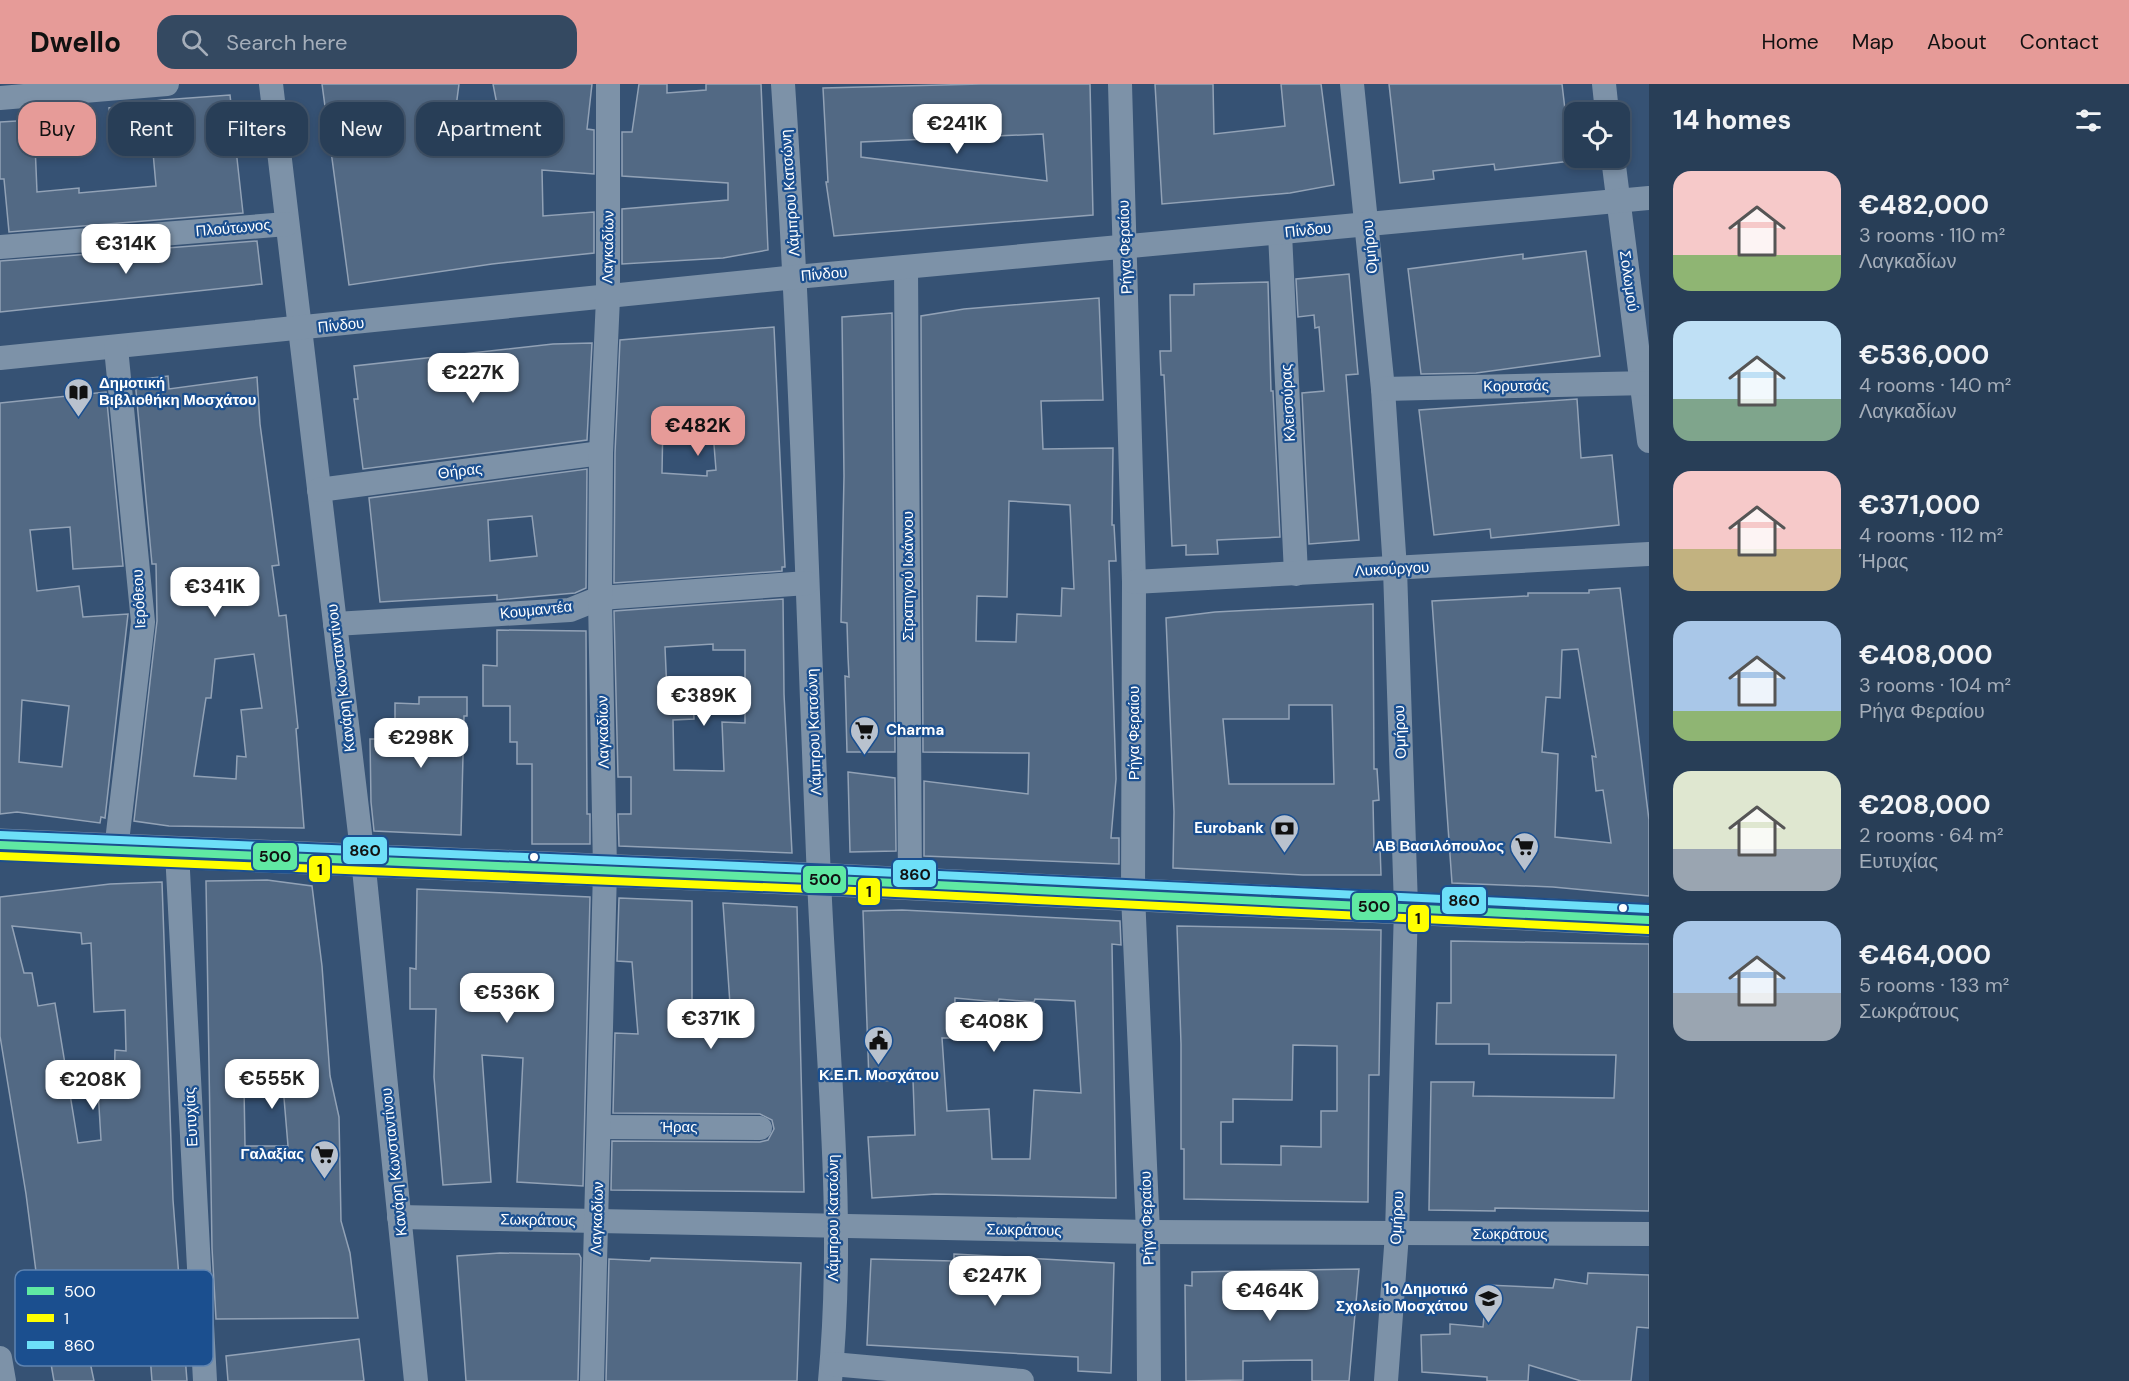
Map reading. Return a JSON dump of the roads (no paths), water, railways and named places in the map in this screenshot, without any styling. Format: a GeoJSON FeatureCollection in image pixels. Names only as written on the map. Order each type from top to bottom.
{"type":"FeatureCollection","features":[{"type":"Feature","properties":{"kind":"main road"},"geometry":{"type":"LineString","coordinates":[[0,845],[605,870],[1649,920]]}},
{"type":"Feature","properties":{"kind":"street"},"geometry":{"type":"LineString","coordinates":[[0,98],[107,86],[167,84]]}},
{"type":"Feature","properties":{"kind":"street","name":"Κανάρη Κωνσταντίνου"},"geometry":{"type":"LineString","coordinates":[[271,84],[363,860],[416,1381]]}},
{"type":"Feature","properties":{"kind":"street","name":"Λαγκαδίων"},"geometry":{"type":"LineString","coordinates":[[591,1381],[605,870],[600,598],[590,454],[608,298],[608,84]]}},
{"type":"Feature","properties":{"kind":"street","name":"Λάμπρου Κατσώνη"},"geometry":{"type":"LineString","coordinates":[[783,84],[796,277],[819,880],[830,1045],[835,1227],[831,1372]]}},
{"type":"Feature","properties":{"kind":"street","name":"Ρήγα Φεραίου"},"geometry":{"type":"LineString","coordinates":[[1120,84],[1134,582],[1133,895],[1148,1232],[1149,1381]]}},
{"type":"Feature","properties":{"kind":"street","name":"Ομήρου"},"geometry":{"type":"LineString","coordinates":[[1352,84],[1383,389],[1395,569],[1406,907],[1397,1234],[1386,1381]]}},
{"type":"Feature","properties":{"kind":"street"},"geometry":{"type":"LineString","coordinates":[[1604,84],[1606,102]]}},
{"type":"Feature","properties":{"kind":"street","name":"Σολωμού"},"geometry":{"type":"LineString","coordinates":[[1614,168],[1646,383],[1649,441]]}},
{"type":"Feature","properties":{"kind":"street","name":"Πίνδου"},"geometry":{"type":"LineString","coordinates":[[0,358],[299,330],[796,277],[1649,198]]}},
{"type":"Feature","properties":{"kind":"street","name":"Πλούτωνος"},"geometry":{"type":"LineString","coordinates":[[0,247],[287,224]]}},
{"type":"Feature","properties":{"kind":"street","name":"Κλεισούρας"},"geometry":{"type":"LineString","coordinates":[[1280,232],[1296,574]]}},
{"type":"Feature","properties":{"kind":"street","name":"Στρατηγού Ιωάννου"},"geometry":{"type":"LineString","coordinates":[[906,267],[909,885]]}},
{"type":"Feature","properties":{"kind":"street","name":"Ιερόθεου"},"geometry":{"type":"LineString","coordinates":[[116,348],[143,622],[116,850]]}},
{"type":"Feature","properties":{"kind":"street","name":"Κορυτσάς"},"geometry":{"type":"LineString","coordinates":[[1383,389],[1646,383]]}},
{"type":"Feature","properties":{"kind":"street","name":"Θήρας"},"geometry":{"type":"LineString","coordinates":[[318,490],[590,454]]}},
{"type":"Feature","properties":{"kind":"street","name":"Λυκούργου"},"geometry":{"type":"LineString","coordinates":[[1134,582],[1649,554]]}},
{"type":"Feature","properties":{"kind":"street","name":"Κουμαντέα"},"geometry":{"type":"LineString","coordinates":[[335,624],[570,610],[600,598],[807,583]]}},
{"type":"Feature","properties":{"kind":"street","name":"Ευτυχίας"},"geometry":{"type":"LineString","coordinates":[[177,852],[199,1270]]}},
{"type":"Feature","properties":{"kind":"street","name":"Ήρας"},"geometry":{"type":"LineString","coordinates":[[599,1127],[760,1128]]}},
{"type":"Feature","properties":{"kind":"street","name":"Σωκράτους"},"geometry":{"type":"LineString","coordinates":[[399,1217],[1148,1232],[1649,1234]]}},
{"type":"Feature","properties":{"kind":"street"},"geometry":{"type":"LineString","coordinates":[[0,1358],[4,1381]]}},
{"type":"Feature","properties":{"kind":"street","name":"Ευτυχίας"},"geometry":{"type":"LineString","coordinates":[[204,1366],[205,1381]]}},
{"type":"Feature","properties":{"kind":"street"},"geometry":{"type":"LineString","coordinates":[[831,1372],[1022,1381]]}},
{"type":"Feature","properties":{"kind":"place","name":"Δημοτική Βιβλιοθήκη Μοσχάτου"},"geometry":{"type":"Point","coordinates":[78,418]}},
{"type":"Feature","properties":{"kind":"place","name":"Charma"},"geometry":{"type":"Point","coordinates":[865,756]}},
{"type":"Feature","properties":{"kind":"place","name":"Eurobank"},"geometry":{"type":"Point","coordinates":[1285,854]}},
{"type":"Feature","properties":{"kind":"place","name":"ΑΒ Βασιλόπουλος"},"geometry":{"type":"Point","coordinates":[1525,872]}},
{"type":"Feature","properties":{"kind":"place","name":"Κ.Ε.Π. Μοσχάτου"},"geometry":{"type":"Point","coordinates":[879,1066]}},
{"type":"Feature","properties":{"kind":"place","name":"Γαλαξίας"},"geometry":{"type":"Point","coordinates":[325,1180]}},
{"type":"Feature","properties":{"kind":"place","name":"1ο Δημοτικό Σχολείο Μοσχάτου"},"geometry":{"type":"Point","coordinates":[1489,1324]}}]}
